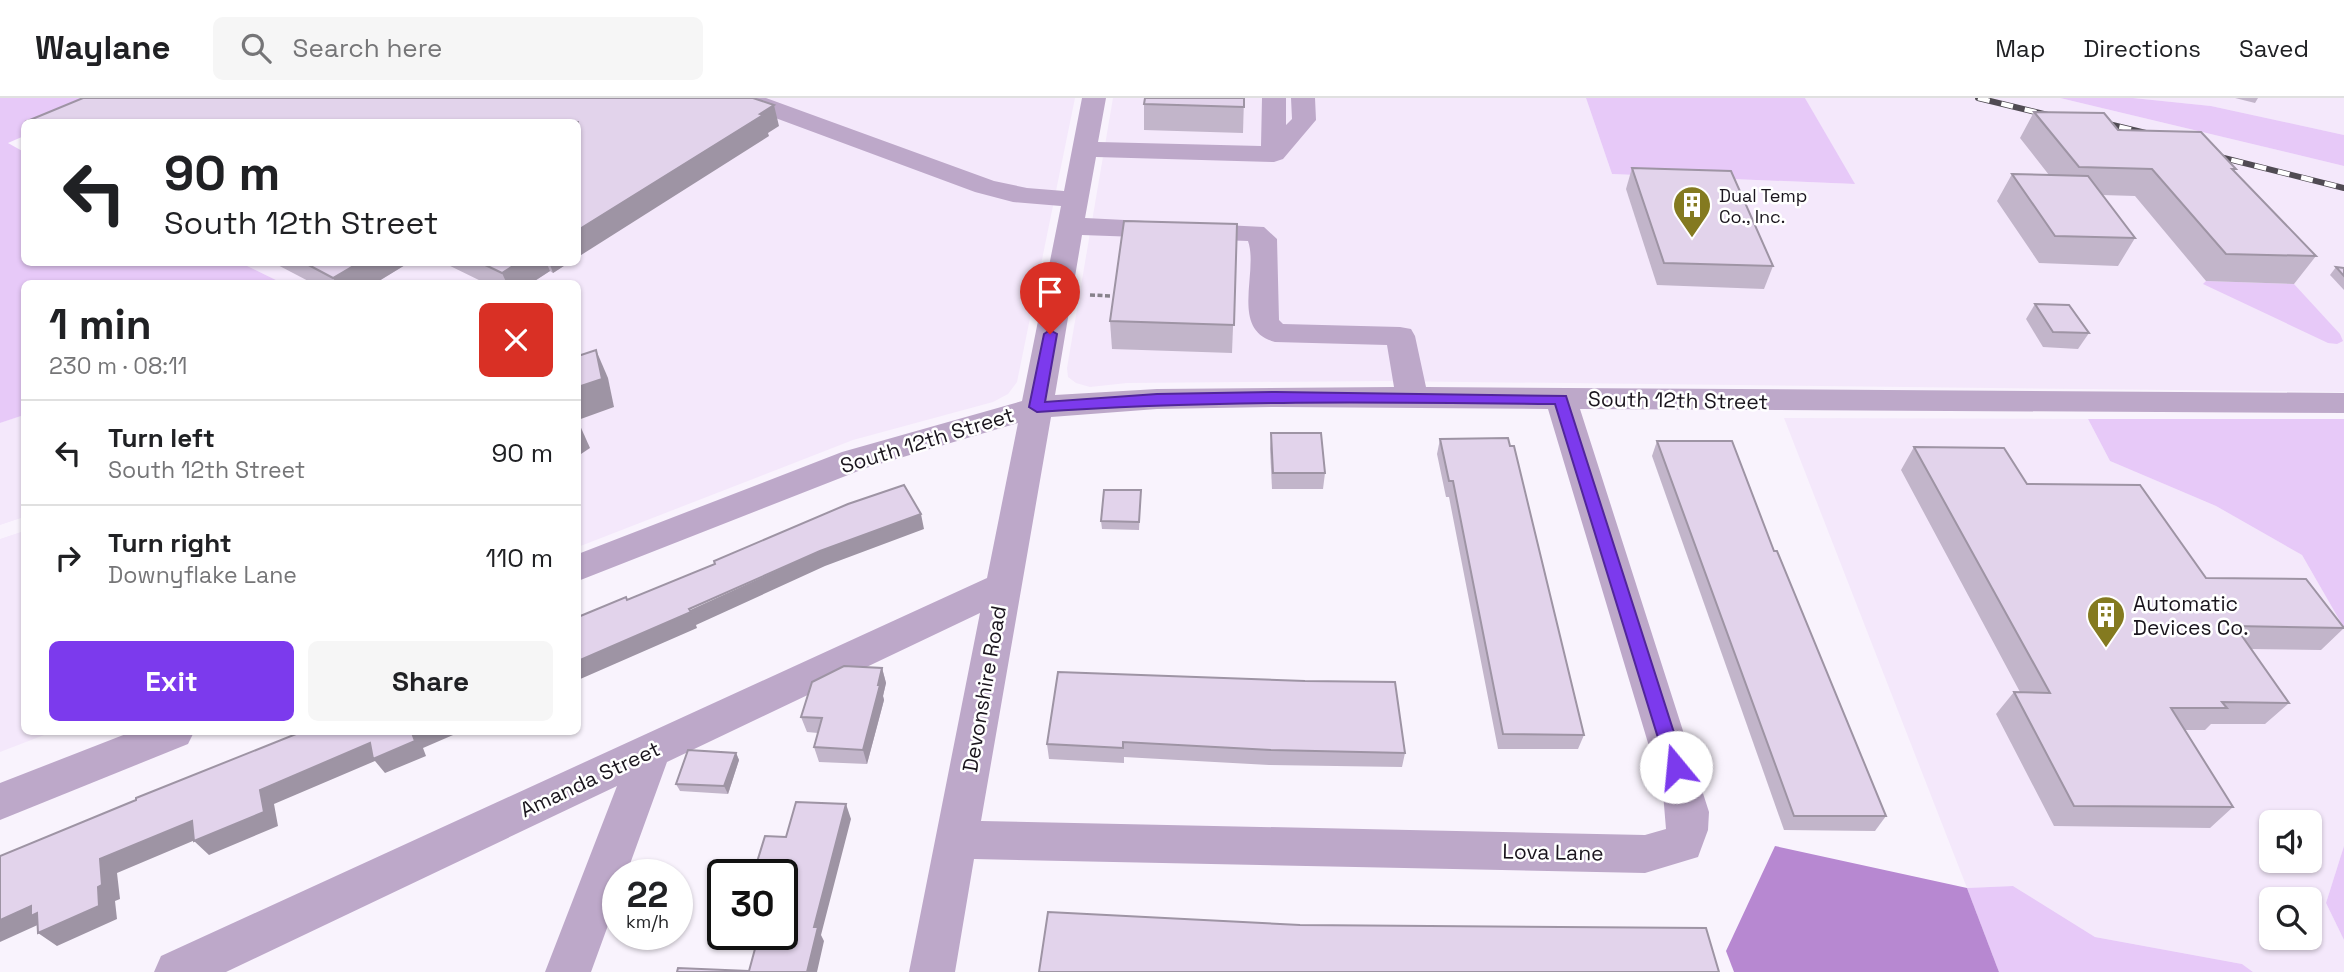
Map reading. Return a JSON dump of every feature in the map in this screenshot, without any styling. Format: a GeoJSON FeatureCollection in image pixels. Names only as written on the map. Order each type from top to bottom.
{"type":"FeatureCollection","features":[{"type":"Feature","properties":{"kind":"street"},"geometry":{"type":"LineString","coordinates":[[743,98],[990,189],[1073,213],[1254,233],[1264,239],[1265,322],[1275,332],[1400,336],[1412,398]]}},
{"type":"Feature","properties":{"kind":"street","name":"Devonshire Road"},"geometry":{"type":"LineString","coordinates":[[932,972],[1094,98]]}},
{"type":"Feature","properties":{"kind":"street"},"geometry":{"type":"LineString","coordinates":[[1274,98],[1274,154]]}},
{"type":"Feature","properties":{"kind":"street"},"geometry":{"type":"LineString","coordinates":[[1274,154],[1304,120],[1303,98]]}},
{"type":"Feature","properties":{"kind":"street"},"geometry":{"type":"LineString","coordinates":[[1085,149],[1274,154]]}},
{"type":"Feature","properties":{"kind":"street","name":"South 12th Street"},"geometry":{"type":"LineString","coordinates":[[581,564],[854,460],[921,438],[1037,407],[1183,398],[2344,403]]}},
{"type":"Feature","properties":{"kind":"street","name":"Lova Lane"},"geometry":{"type":"LineString","coordinates":[[956,840],[1645,854],[1683,843],[1690,816],[1684,793],[1561,399]]}},
{"type":"Feature","properties":{"kind":"street","name":"Amanda Street"},"geometry":{"type":"LineString","coordinates":[[177,972],[1003,586]]}},
{"type":"Feature","properties":{"kind":"street"},"geometry":{"type":"LineString","coordinates":[[0,802],[167,735]]}},
{"type":"Feature","properties":{"kind":"street"},"geometry":{"type":"LineString","coordinates":[[568,972],[652,751]]}},
{"type":"Feature","properties":{"kind":"path"},"geometry":{"type":"LineString","coordinates":[[1090,295],[1111,296]]}},
{"type":"Feature","properties":{"kind":"shaded area"},"geometry":{"type":"Polygon","coordinates":[[[0,98],[109,98],[61,119],[21,119],[21,137],[8,143],[21,150],[21,266],[247,266],[276,280],[21,280],[21,416],[0,423],[0,98]]]}},
{"type":"Feature","properties":{"kind":"shaded area"},"geometry":{"type":"Polygon","coordinates":[[[109,98],[1075,98],[1017,382],[1008,394],[993,402],[853,440],[581,546],[581,280],[276,280],[247,266],[581,266],[581,119],[61,119],[109,98]]]}},
{"type":"Feature","properties":{"kind":"shaded area"},"geometry":{"type":"Polygon","coordinates":[[[1113,98],[1586,98],[1612,174],[1854,184],[1805,98],[2060,98],[2344,166],[2344,392],[1383,381],[1127,383],[1090,387],[1076,383],[1068,377],[1067,368],[1113,98]]]}},
{"type":"Feature","properties":{"kind":"shaded area"},"geometry":{"type":"Polygon","coordinates":[[[1586,98],[1805,98],[1855,184],[1612,174],[1586,98]]]}},
{"type":"Feature","properties":{"kind":"shaded area"},"geometry":{"type":"Polygon","coordinates":[[[2060,98],[2133,98],[2211,106],[2344,135],[2344,166],[2060,98]]]}},
{"type":"Feature","properties":{"kind":"shaded area"},"geometry":{"type":"Polygon","coordinates":[[[2133,98],[2344,98],[2344,135],[2211,106],[2133,98]]]}},
{"type":"Feature","properties":{"kind":"shaded area"},"geometry":{"type":"Polygon","coordinates":[[[2206,281],[2294,284],[2340,334],[2343,341],[2337,344],[2328,343],[2203,284],[2206,281]]]}},
{"type":"Feature","properties":{"kind":"shaded area"},"geometry":{"type":"Polygon","coordinates":[[[21,416],[21,518],[0,525],[0,423],[21,416]]]}},
{"type":"Feature","properties":{"kind":"shaded area"},"geometry":{"type":"Polygon","coordinates":[[[1784,418],[2088,419],[2110,461],[2216,506],[2302,555],[2344,628],[2344,846],[2326,903],[2344,940],[2344,972],[2253,972],[2242,964],[2095,937],[2013,886],[1967,888],[1784,418]]]}},
{"type":"Feature","properties":{"kind":"shaded area"},"geometry":{"type":"Polygon","coordinates":[[[2088,419],[2344,419],[2344,628],[2302,555],[2216,506],[2110,461],[2088,419]]]}},
{"type":"Feature","properties":{"kind":"shaded area"},"geometry":{"type":"Polygon","coordinates":[[[21,532],[21,735],[44,735],[0,752],[0,539],[21,532]]]}},
{"type":"Feature","properties":{"kind":"shaded area"},"geometry":{"type":"Polygon","coordinates":[[[1775,846],[1967,888],[1999,972],[1734,972],[1726,951],[1775,846]]]}},
{"type":"Feature","properties":{"kind":"shaded area"},"geometry":{"type":"Polygon","coordinates":[[[2344,846],[2344,940],[2326,903],[2344,846]]]}},
{"type":"Feature","properties":{"kind":"shaded area"},"geometry":{"type":"Polygon","coordinates":[[[2013,886],[2095,937],[2242,964],[2253,972],[1999,972],[1967,888],[2013,886]]]}},
{"type":"Feature","properties":{"kind":"building"},"geometry":{"type":"Polygon","coordinates":[[[83,98],[753,98],[774,105],[760,114],[763,115],[581,228],[581,119],[32,119],[83,98]]]}},
{"type":"Feature","properties":{"kind":"building"},"geometry":{"type":"Polygon","coordinates":[[[1145,98],[1244,98],[1244,107],[1144,104],[1145,98]]]}},
{"type":"Feature","properties":{"kind":"building"},"geometry":{"type":"Polygon","coordinates":[[[2034,112],[2104,113],[2118,130],[2201,132],[2236,169],[2232,169],[2316,256],[2226,254],[2152,169],[2079,167],[2034,112]]]}},
{"type":"Feature","properties":{"kind":"building","name":"Dual Temp Co., Inc."},"geometry":{"type":"Polygon","coordinates":[[[1632,168],[1731,171],[1773,266],[1664,263],[1632,168]]]}},
{"type":"Feature","properties":{"kind":"building"},"geometry":{"type":"Polygon","coordinates":[[[2012,174],[2088,176],[2135,238],[2055,236],[2012,174]]]}},
{"type":"Feature","properties":{"kind":"building"},"geometry":{"type":"Polygon","coordinates":[[[1124,221],[1237,224],[1234,325],[1110,321],[1124,221]]]}},
{"type":"Feature","properties":{"kind":"building"},"geometry":{"type":"Polygon","coordinates":[[[310,266],[353,266],[333,278],[310,266]]]}},
{"type":"Feature","properties":{"kind":"building"},"geometry":{"type":"Polygon","coordinates":[[[487,266],[513,266],[502,273],[487,266]]]}},
{"type":"Feature","properties":{"kind":"building"},"geometry":{"type":"Polygon","coordinates":[[[2336,267],[2344,268],[2344,276],[2336,267]]]}},
{"type":"Feature","properties":{"kind":"building"},"geometry":{"type":"Polygon","coordinates":[[[2035,304],[2069,305],[2089,333],[2053,332],[2035,304]]]}},
{"type":"Feature","properties":{"kind":"building"},"geometry":{"type":"Polygon","coordinates":[[[596,350],[602,379],[581,386],[581,355],[596,350]]]}},
{"type":"Feature","properties":{"kind":"building"},"geometry":{"type":"Polygon","coordinates":[[[1271,433],[1321,433],[1325,473],[1273,473],[1271,433]]]}},
{"type":"Feature","properties":{"kind":"building"},"geometry":{"type":"Polygon","coordinates":[[[1508,438],[1510,446],[1514,446],[1584,735],[1503,734],[1453,481],[1449,481],[1440,439],[1508,438]]]}},
{"type":"Feature","properties":{"kind":"building"},"geometry":{"type":"Polygon","coordinates":[[[1657,441],[1732,441],[1774,551],[1777,551],[1886,816],[1794,816],[1657,441]]]}},
{"type":"Feature","properties":{"kind":"building","name":"Automatic Devices Co."},"geometry":{"type":"Polygon","coordinates":[[[1914,447],[2004,448],[2027,484],[2140,485],[2206,578],[2306,579],[2344,628],[2235,626],[2289,703],[2222,702],[2227,708],[2171,708],[2233,807],[2074,806],[2014,692],[2050,693],[1914,447]]]}},
{"type":"Feature","properties":{"kind":"building"},"geometry":{"type":"Polygon","coordinates":[[[904,485],[921,514],[820,551],[689,609],[691,612],[581,660],[581,616],[715,564],[714,561],[848,504],[904,485]]]}},
{"type":"Feature","properties":{"kind":"building"},"geometry":{"type":"Polygon","coordinates":[[[1104,490],[1141,490],[1139,522],[1101,521],[1104,490]]]}},
{"type":"Feature","properties":{"kind":"building"},"geometry":{"type":"Polygon","coordinates":[[[844,666],[882,668],[863,750],[814,747],[822,718],[801,717],[812,682],[844,666]]]}},
{"type":"Feature","properties":{"kind":"building"},"geometry":{"type":"Polygon","coordinates":[[[1058,672],[1395,682],[1405,753],[1271,750],[1123,742],[1123,748],[1047,744],[1058,672]]]}},
{"type":"Feature","properties":{"kind":"building"},"geometry":{"type":"Polygon","coordinates":[[[294,735],[413,735],[415,741],[373,759],[370,743],[260,790],[264,812],[194,841],[192,821],[100,859],[102,885],[98,887],[99,906],[38,933],[37,913],[31,916],[31,906],[0,920],[0,856],[294,735]]]}},
{"type":"Feature","properties":{"kind":"building"},"geometry":{"type":"Polygon","coordinates":[[[688,750],[736,753],[724,786],[676,784],[688,750]]]}},
{"type":"Feature","properties":{"kind":"building"},"geometry":{"type":"Polygon","coordinates":[[[796,802],[846,804],[814,927],[818,927],[807,972],[677,972],[678,968],[749,971],[755,950],[798,950],[798,859],[758,859],[765,836],[786,837],[796,802]]]}},
{"type":"Feature","properties":{"kind":"building"},"geometry":{"type":"Polygon","coordinates":[[[1048,912],[1300,925],[1706,928],[1719,972],[1039,972],[1048,912]]]}},
{"type":"Feature","properties":{"kind":"railway"},"geometry":{"type":"LineString","coordinates":[[1978,98],[2052,116]]}},
{"type":"Feature","properties":{"kind":"railway"},"geometry":{"type":"LineString","coordinates":[[2096,121],[2154,135]]}},
{"type":"Feature","properties":{"kind":"railway"},"geometry":{"type":"LineString","coordinates":[[2208,154],[2344,188]]}},
{"type":"Feature","properties":{"kind":"place","name":"Dual Temp Co., Inc."},"geometry":{"type":"Point","coordinates":[1692,239]}},
{"type":"Feature","properties":{"kind":"place","name":"Automatic Devices Co."},"geometry":{"type":"Point","coordinates":[2106,649]}},
{"type":"Feature","properties":{"kind":"route"},"geometry":{"type":"LineString","coordinates":[[1050,334],[1037,407],[1157,399],[1276,397],[1561,399],[1676,767]]}}]}
